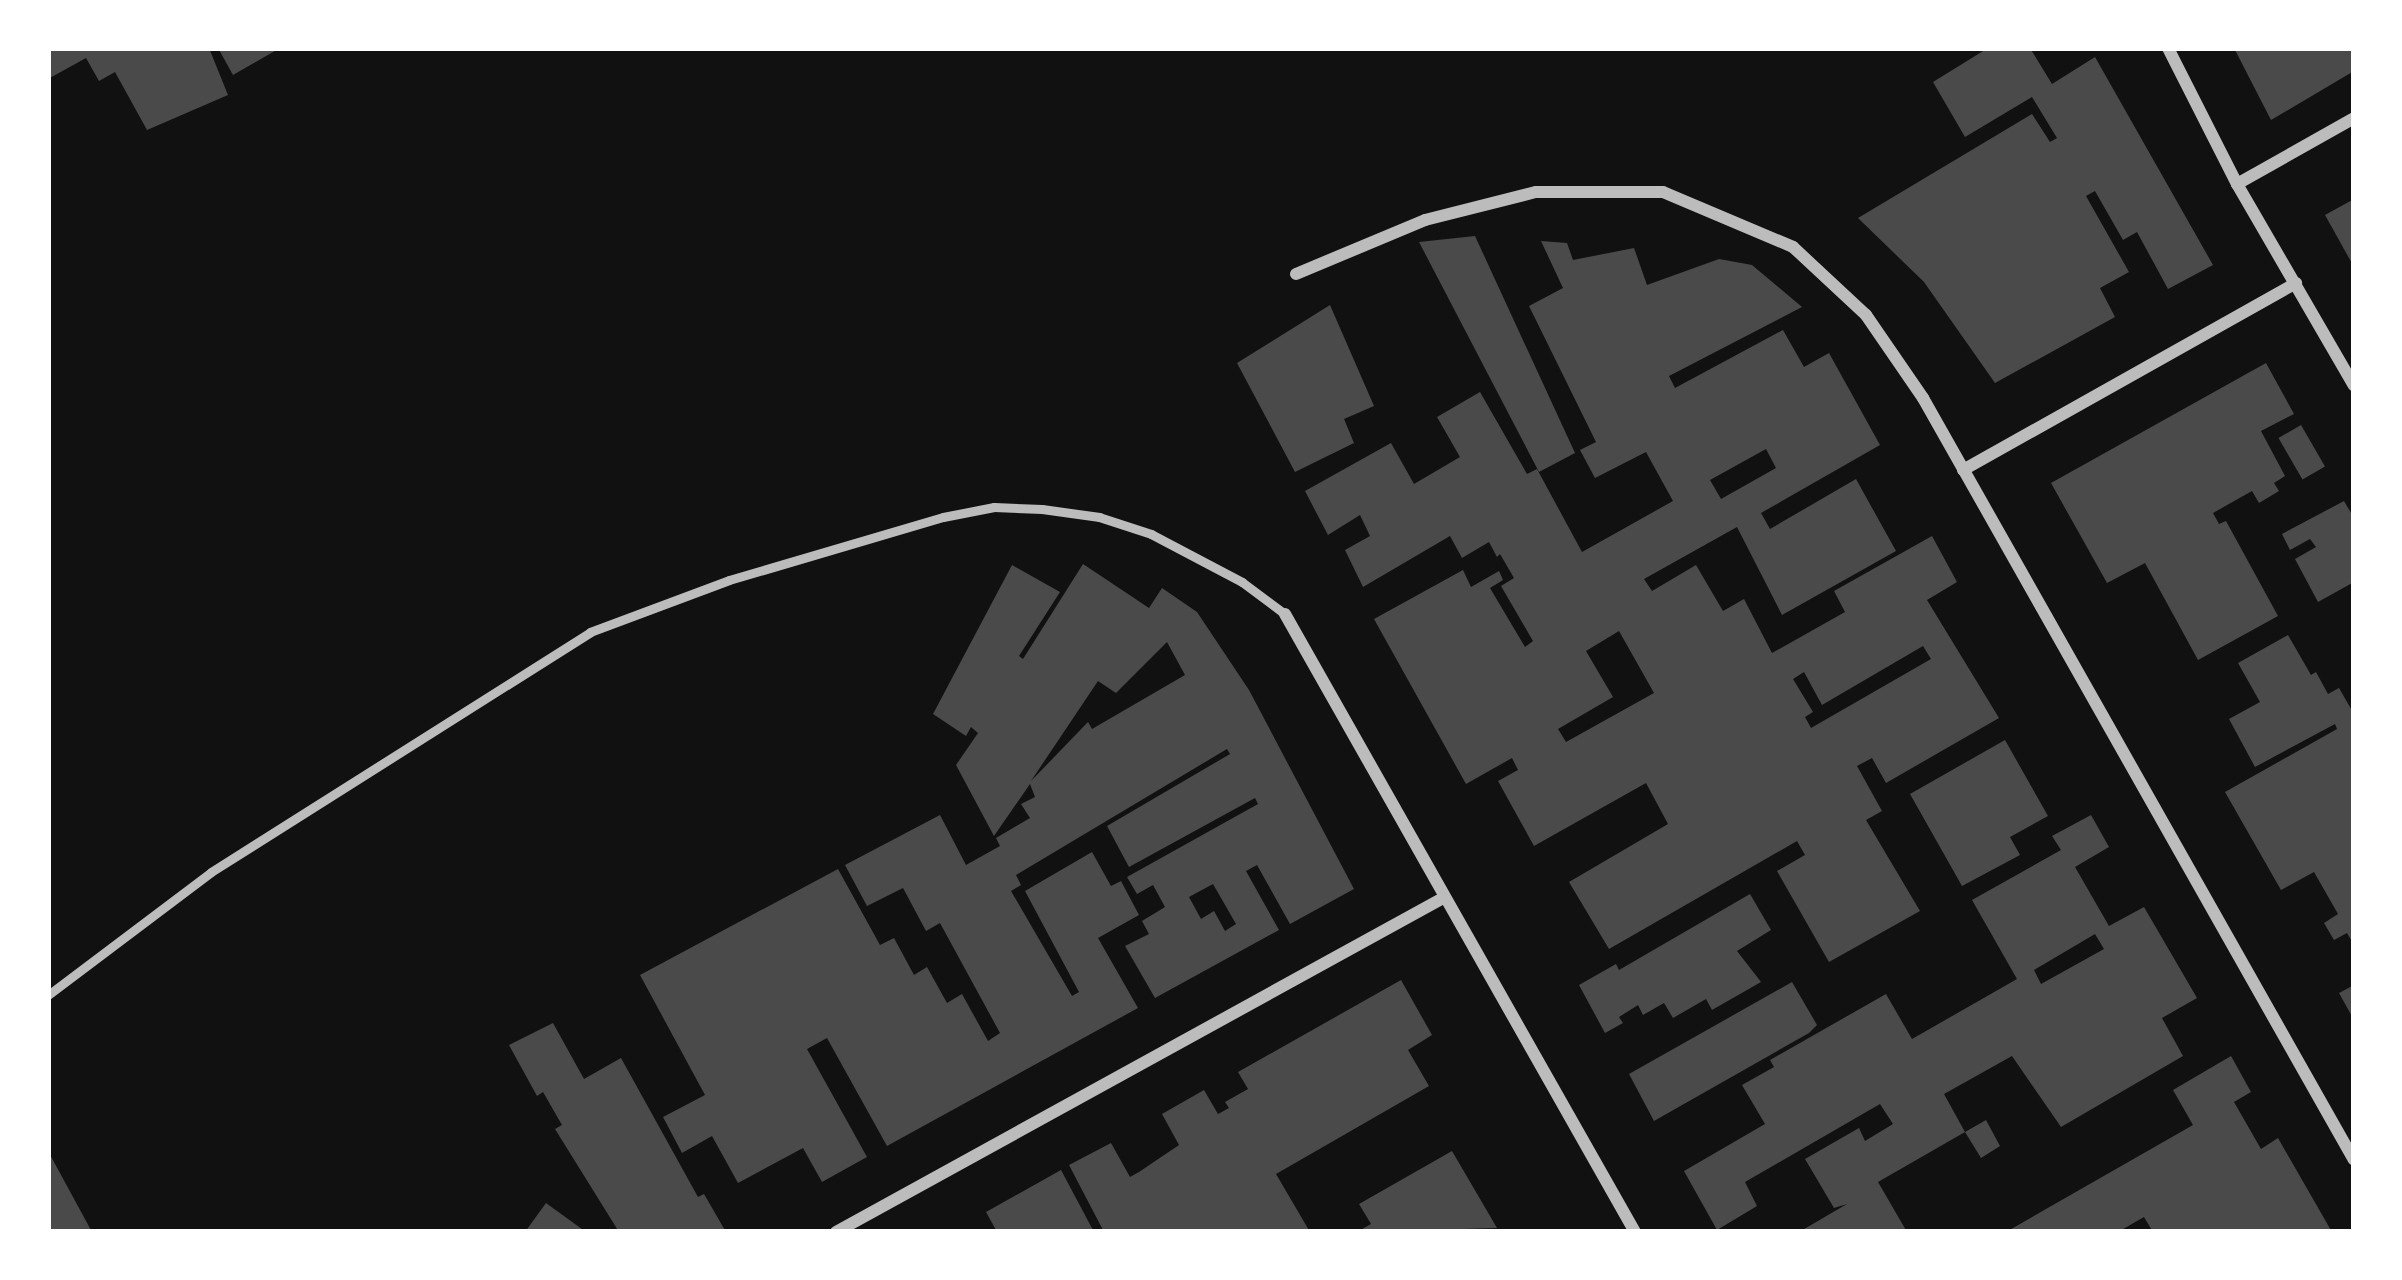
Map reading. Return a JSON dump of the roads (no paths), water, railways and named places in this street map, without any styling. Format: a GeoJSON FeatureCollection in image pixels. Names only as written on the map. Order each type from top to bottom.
{"type":"FeatureCollection","features":[{"type":"Feature","properties":{"kind":"street"},"geometry":{"type":"LineString","coordinates":[[2168,48],[2237,184],[2354,386]]}},
{"type":"Feature","properties":{"kind":"street"},"geometry":{"type":"LineString","coordinates":[[2237,184],[2354,118]]}},
{"type":"Feature","properties":{"kind":"street"},"geometry":{"type":"LineString","coordinates":[[1296,274],[1425,220],[1536,192],[1663,192],[1793,247],[1866,315],[1964,470],[2354,1160]]}},
{"type":"Feature","properties":{"kind":"street"},"geometry":{"type":"LineString","coordinates":[[1964,470],[2296,283]]}},
{"type":"Feature","properties":{"kind":"street"},"geometry":{"type":"LineString","coordinates":[[1285,614],[1635,1232]]}},
{"type":"Feature","properties":{"kind":"street"},"geometry":{"type":"LineString","coordinates":[[836,1232],[1443,898]]}},
{"type":"Feature","properties":{"kind":"lane"},"geometry":{"type":"LineString","coordinates":[[48,995],[211,872],[590,632],[674,598],[943,517],[994,507],[1099,517],[1151,534],[1242,582],[1285,614]]}}]}
